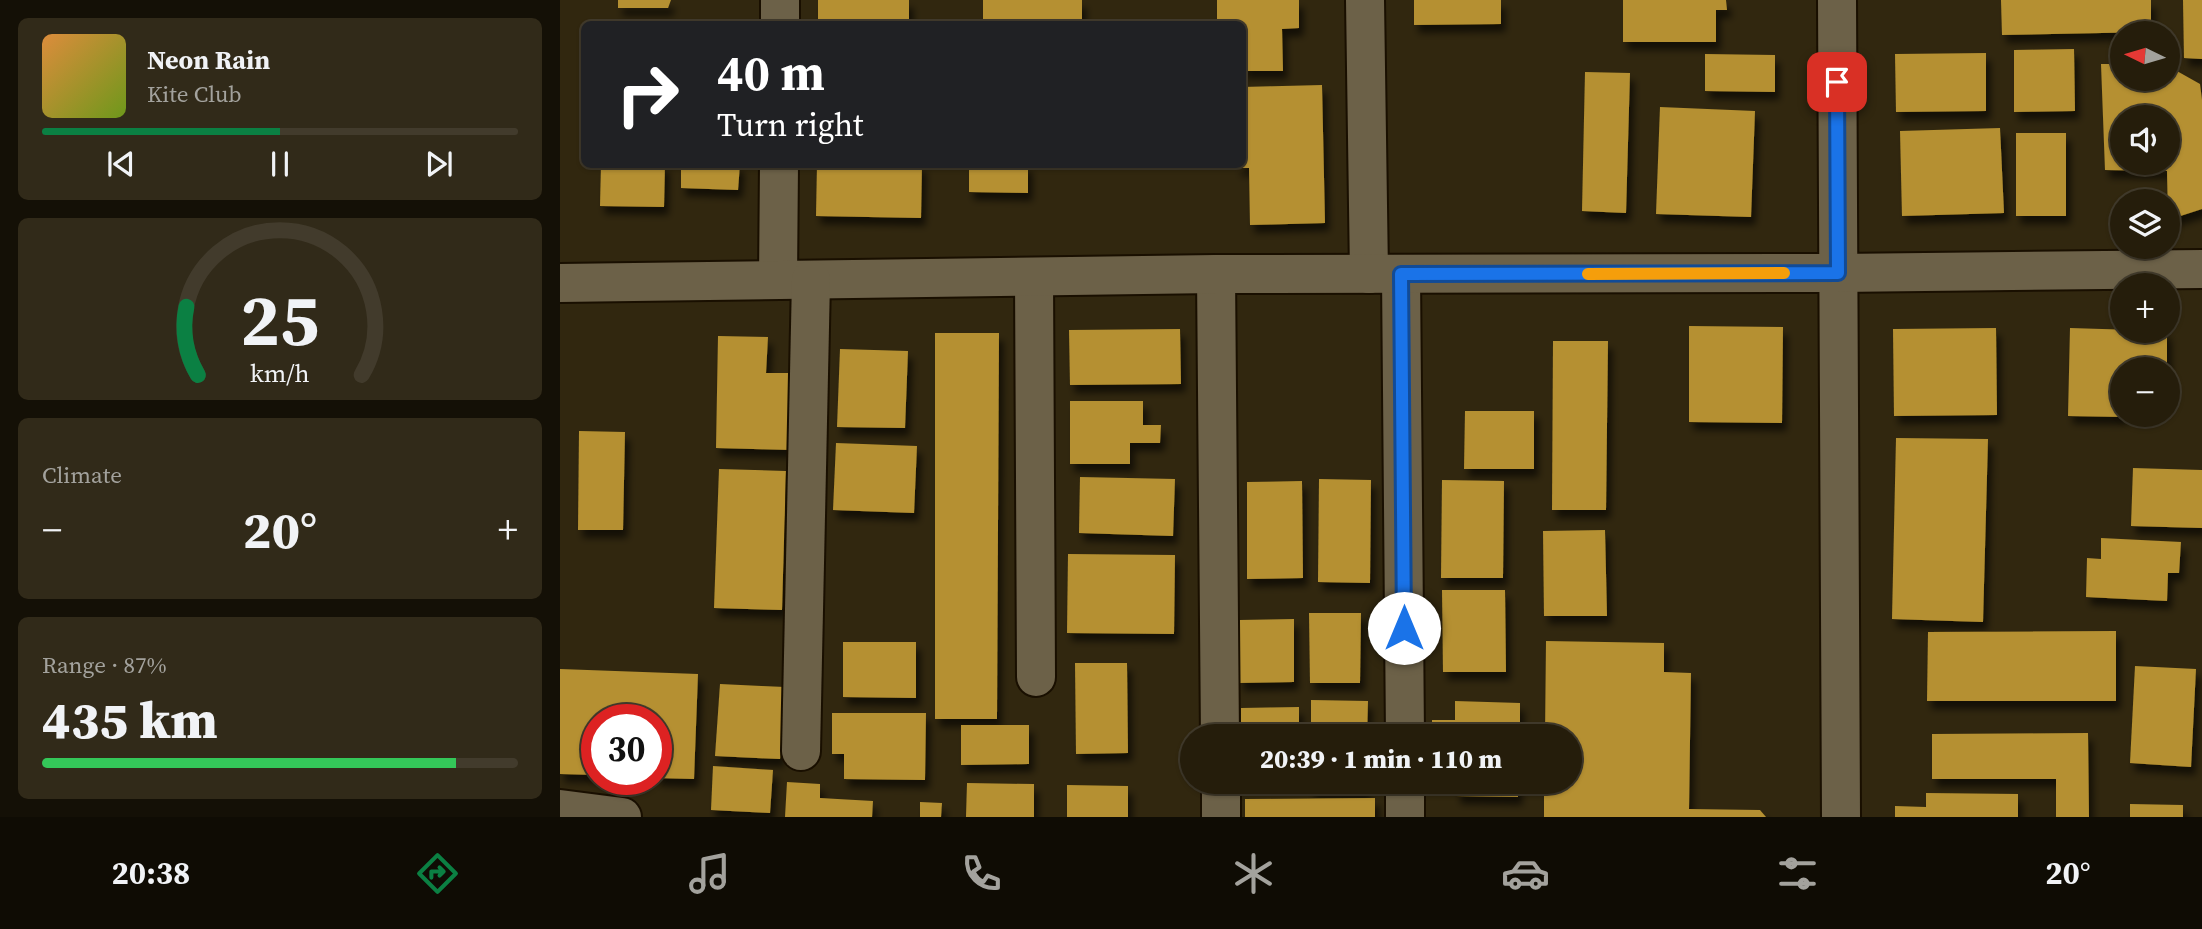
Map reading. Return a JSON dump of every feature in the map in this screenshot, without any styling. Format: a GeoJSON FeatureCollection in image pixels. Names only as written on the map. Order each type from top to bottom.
{"type":"FeatureCollection","features":[{"type":"Feature","properties":{"kind":"street"},"geometry":{"type":"LineString","coordinates":[[779,21],[780,0]]}},
{"type":"Feature","properties":{"kind":"street"},"geometry":{"type":"LineString","coordinates":[[1366,0],[1385,274],[1404,724]]}},
{"type":"Feature","properties":{"kind":"street"},"geometry":{"type":"LineString","coordinates":[[1837,0],[1841,817]]}},
{"type":"Feature","properties":{"kind":"street"},"geometry":{"type":"LineString","coordinates":[[780,168],[795,280],[801,751]]}},
{"type":"Feature","properties":{"kind":"street"},"geometry":{"type":"LineString","coordinates":[[560,283],[1216,274],[1838,273],[2202,269]]}},
{"type":"Feature","properties":{"kind":"street"},"geometry":{"type":"LineString","coordinates":[[1216,274],[1220,724]]}},
{"type":"Feature","properties":{"kind":"street"},"geometry":{"type":"LineString","coordinates":[[1034,277],[1037,677]]}},
{"type":"Feature","properties":{"kind":"street"},"geometry":{"type":"LineString","coordinates":[[1221,794],[1221,817]]}},
{"type":"Feature","properties":{"kind":"street"},"geometry":{"type":"LineString","coordinates":[[1405,794],[1405,817]]}},
{"type":"Feature","properties":{"kind":"street"},"geometry":{"type":"LineString","coordinates":[[560,809],[622,817]]}},
{"type":"Feature","properties":{"kind":"building"},"geometry":{"type":"Polygon","coordinates":[[[618,0],[671,0],[668,8],[618,8],[618,0]]]}},
{"type":"Feature","properties":{"kind":"building"},"geometry":{"type":"Polygon","coordinates":[[[818,0],[909,0],[909,21],[818,21],[818,0]]]}},
{"type":"Feature","properties":{"kind":"building"},"geometry":{"type":"Polygon","coordinates":[[[983,0],[1082,0],[1082,21],[983,21],[983,0]]]}},
{"type":"Feature","properties":{"kind":"building"},"geometry":{"type":"Polygon","coordinates":[[[1217,0],[1299,0],[1299,28],[1282,29],[1283,71],[1246,71],[1246,21],[1217,21],[1217,0]]]}},
{"type":"Feature","properties":{"kind":"building"},"geometry":{"type":"Polygon","coordinates":[[[1414,0],[1501,0],[1501,24],[1414,25],[1414,0]]]}},
{"type":"Feature","properties":{"kind":"building"},"geometry":{"type":"Polygon","coordinates":[[[1623,0],[1726,0],[1727,10],[1716,10],[1716,42],[1623,42],[1623,0]]]}},
{"type":"Feature","properties":{"kind":"building"},"geometry":{"type":"Polygon","coordinates":[[[2001,0],[2151,0],[2151,21],[2110,21],[2110,33],[2002,35],[2001,0]]]}},
{"type":"Feature","properties":{"kind":"building"},"geometry":{"type":"Polygon","coordinates":[[[2183,0],[2202,0],[2202,59],[2184,58],[2183,0]]]}},
{"type":"Feature","properties":{"kind":"building"},"geometry":{"type":"Polygon","coordinates":[[[2074,49],[2075,111],[2014,112],[2014,50],[2074,49]]]}},
{"type":"Feature","properties":{"kind":"building"},"geometry":{"type":"Polygon","coordinates":[[[1986,53],[1986,111],[1896,112],[1895,54],[1986,53]]]}},
{"type":"Feature","properties":{"kind":"building"},"geometry":{"type":"Polygon","coordinates":[[[1705,54],[1775,55],[1775,92],[1705,91],[1705,54]]]}},
{"type":"Feature","properties":{"kind":"building"},"geometry":{"type":"Polygon","coordinates":[[[2101,64],[2110,64],[2110,91],[2180,91],[2180,73],[2200,84],[2202,209],[2180,216],[2180,189],[2167,189],[2167,175],[2180,175],[2180,105],[2110,105],[2110,170],[2105,170],[2101,64]]]}},
{"type":"Feature","properties":{"kind":"building"},"geometry":{"type":"Polygon","coordinates":[[[1585,72],[1630,73],[1626,213],[1582,211],[1585,72]]]}},
{"type":"Feature","properties":{"kind":"building"},"geometry":{"type":"Polygon","coordinates":[[[1322,85],[1325,223],[1250,225],[1249,168],[1246,168],[1246,87],[1322,85]]]}},
{"type":"Feature","properties":{"kind":"building"},"geometry":{"type":"Polygon","coordinates":[[[1660,107],[1755,111],[1751,217],[1656,214],[1660,107]]]}},
{"type":"Feature","properties":{"kind":"building"},"geometry":{"type":"Polygon","coordinates":[[[2000,128],[2004,213],[1902,216],[1900,131],[2000,128]]]}},
{"type":"Feature","properties":{"kind":"building"},"geometry":{"type":"Polygon","coordinates":[[[2016,133],[2066,133],[2066,216],[2016,216],[2016,133]]]}},
{"type":"Feature","properties":{"kind":"building"},"geometry":{"type":"Polygon","coordinates":[[[601,168],[665,168],[664,207],[600,206],[601,168]]]}},
{"type":"Feature","properties":{"kind":"building"},"geometry":{"type":"Polygon","coordinates":[[[681,168],[740,168],[738,190],[681,188],[681,168]]]}},
{"type":"Feature","properties":{"kind":"building"},"geometry":{"type":"Polygon","coordinates":[[[817,168],[922,168],[921,218],[816,216],[817,168]]]}},
{"type":"Feature","properties":{"kind":"building"},"geometry":{"type":"Polygon","coordinates":[[[969,168],[1028,168],[1028,193],[969,192],[969,168]]]}},
{"type":"Feature","properties":{"kind":"building"},"geometry":{"type":"Polygon","coordinates":[[[1689,326],[1783,327],[1782,423],[1689,422],[1689,326]]]}},
{"type":"Feature","properties":{"kind":"building"},"geometry":{"type":"Polygon","coordinates":[[[1996,328],[1997,415],[1894,416],[1893,329],[1996,328]]]}},
{"type":"Feature","properties":{"kind":"building"},"geometry":{"type":"Polygon","coordinates":[[[2070,328],[2110,329],[2110,343],[2167,343],[2167,357],[2110,357],[2110,417],[2068,416],[2070,328]]]}},
{"type":"Feature","properties":{"kind":"building"},"geometry":{"type":"Polygon","coordinates":[[[1180,329],[1181,384],[1070,385],[1069,330],[1180,329]]]}},
{"type":"Feature","properties":{"kind":"building"},"geometry":{"type":"Polygon","coordinates":[[[935,333],[999,333],[997,719],[935,719],[935,333]]]}},
{"type":"Feature","properties":{"kind":"building"},"geometry":{"type":"Polygon","coordinates":[[[718,336],[768,337],[766,373],[793,373],[791,450],[716,448],[718,336]]]}},
{"type":"Feature","properties":{"kind":"building"},"geometry":{"type":"Polygon","coordinates":[[[1553,341],[1608,341],[1606,510],[1552,510],[1553,341]]]}},
{"type":"Feature","properties":{"kind":"building"},"geometry":{"type":"Polygon","coordinates":[[[840,349],[908,351],[905,428],[837,427],[840,349]]]}},
{"type":"Feature","properties":{"kind":"building"},"geometry":{"type":"Polygon","coordinates":[[[1070,401],[1143,401],[1143,425],[1161,425],[1160,443],[1130,443],[1130,464],[1070,464],[1070,401]]]}},
{"type":"Feature","properties":{"kind":"building"},"geometry":{"type":"Polygon","coordinates":[[[1465,411],[1534,411],[1534,469],[1464,469],[1465,411]]]}},
{"type":"Feature","properties":{"kind":"building"},"geometry":{"type":"Polygon","coordinates":[[[579,431],[625,432],[623,530],[578,530],[579,431]]]}},
{"type":"Feature","properties":{"kind":"building"},"geometry":{"type":"Polygon","coordinates":[[[1896,438],[1988,439],[1983,622],[1892,619],[1896,438]]]}},
{"type":"Feature","properties":{"kind":"building"},"geometry":{"type":"Polygon","coordinates":[[[836,443],[917,446],[914,513],[833,510],[836,443]]]}},
{"type":"Feature","properties":{"kind":"building"},"geometry":{"type":"Polygon","coordinates":[[[2133,468],[2202,470],[2202,528],[2131,526],[2133,468]]]}},
{"type":"Feature","properties":{"kind":"building"},"geometry":{"type":"Polygon","coordinates":[[[719,469],[786,471],[782,610],[714,608],[719,469]]]}},
{"type":"Feature","properties":{"kind":"building"},"geometry":{"type":"Polygon","coordinates":[[[1080,477],[1175,479],[1173,536],[1079,533],[1080,477]]]}},
{"type":"Feature","properties":{"kind":"building"},"geometry":{"type":"Polygon","coordinates":[[[1319,479],[1371,480],[1370,583],[1318,582],[1319,479]]]}},
{"type":"Feature","properties":{"kind":"building"},"geometry":{"type":"Polygon","coordinates":[[[1442,480],[1504,481],[1503,578],[1441,578],[1442,480]]]}},
{"type":"Feature","properties":{"kind":"building"},"geometry":{"type":"Polygon","coordinates":[[[1302,481],[1303,578],[1247,579],[1247,482],[1302,481]]]}},
{"type":"Feature","properties":{"kind":"building"},"geometry":{"type":"Polygon","coordinates":[[[1605,530],[1607,616],[1544,616],[1543,531],[1605,530]]]}},
{"type":"Feature","properties":{"kind":"building"},"geometry":{"type":"Polygon","coordinates":[[[2101,538],[2181,542],[2179,573],[2168,573],[2167,601],[2086,597],[2087,558],[2101,559],[2101,538]]]}},
{"type":"Feature","properties":{"kind":"building"},"geometry":{"type":"Polygon","coordinates":[[[1068,554],[1175,555],[1174,634],[1067,633],[1068,554]]]}},
{"type":"Feature","properties":{"kind":"building"},"geometry":{"type":"Polygon","coordinates":[[[1442,590],[1505,590],[1506,672],[1443,672],[1442,590]]]}},
{"type":"Feature","properties":{"kind":"building"},"geometry":{"type":"Polygon","coordinates":[[[1309,613],[1361,613],[1360,683],[1310,683],[1309,613]]]}},
{"type":"Feature","properties":{"kind":"building"},"geometry":{"type":"Polygon","coordinates":[[[1294,619],[1294,682],[1239,683],[1239,620],[1294,619]]]}},
{"type":"Feature","properties":{"kind":"building"},"geometry":{"type":"Polygon","coordinates":[[[2116,631],[2116,701],[1927,701],[1928,632],[2116,631]]]}},
{"type":"Feature","properties":{"kind":"building"},"geometry":{"type":"Polygon","coordinates":[[[1546,641],[1664,643],[1664,672],[1691,673],[1689,809],[1760,810],[1766,817],[1544,817],[1544,794],[1582,794],[1582,724],[1545,724],[1546,641]]]}},
{"type":"Feature","properties":{"kind":"building"},"geometry":{"type":"Polygon","coordinates":[[[843,642],[916,642],[916,698],[843,697],[843,642]]]}},
{"type":"Feature","properties":{"kind":"building"},"geometry":{"type":"Polygon","coordinates":[[[1075,663],[1127,663],[1128,753],[1076,754],[1075,663]]]}},
{"type":"Feature","properties":{"kind":"building"},"geometry":{"type":"Polygon","coordinates":[[[2135,666],[2196,669],[2191,767],[2130,763],[2135,666]]]}},
{"type":"Feature","properties":{"kind":"building"},"geometry":{"type":"Polygon","coordinates":[[[560,669],[698,674],[694,779],[672,778],[672,704],[581,704],[581,775],[560,774],[560,669]]]}},
{"type":"Feature","properties":{"kind":"building"},"geometry":{"type":"Polygon","coordinates":[[[720,684],[785,687],[780,759],[715,756],[720,684]]]}},
{"type":"Feature","properties":{"kind":"building"},"geometry":{"type":"Polygon","coordinates":[[[1311,700],[1368,701],[1367,724],[1311,724],[1311,700]]]}},
{"type":"Feature","properties":{"kind":"building"},"geometry":{"type":"Polygon","coordinates":[[[1455,701],[1520,703],[1520,724],[1432,724],[1432,720],[1455,720],[1455,701]]]}},
{"type":"Feature","properties":{"kind":"building"},"geometry":{"type":"Polygon","coordinates":[[[1299,707],[1299,724],[1241,724],[1241,708],[1299,707]]]}},
{"type":"Feature","properties":{"kind":"building"},"geometry":{"type":"Polygon","coordinates":[[[832,713],[926,713],[925,780],[844,779],[844,754],[832,754],[832,713]]]}},
{"type":"Feature","properties":{"kind":"building"},"geometry":{"type":"Polygon","coordinates":[[[961,725],[1029,725],[1029,764],[961,765],[961,725]]]}},
{"type":"Feature","properties":{"kind":"building"},"geometry":{"type":"Polygon","coordinates":[[[2088,733],[2089,817],[2056,817],[2056,779],[1932,779],[1932,734],[2088,733]]]}},
{"type":"Feature","properties":{"kind":"building"},"geometry":{"type":"Polygon","coordinates":[[[713,766],[773,770],[770,813],[711,810],[713,766]]]}},
{"type":"Feature","properties":{"kind":"building"},"geometry":{"type":"Polygon","coordinates":[[[787,782],[820,784],[820,798],[873,801],[872,817],[785,817],[787,782]]]}},
{"type":"Feature","properties":{"kind":"building"},"geometry":{"type":"Polygon","coordinates":[[[967,783],[1034,784],[1034,817],[966,817],[967,783]]]}},
{"type":"Feature","properties":{"kind":"building"},"geometry":{"type":"Polygon","coordinates":[[[1067,785],[1128,786],[1128,817],[1067,817],[1067,785]]]}},
{"type":"Feature","properties":{"kind":"building"},"geometry":{"type":"Polygon","coordinates":[[[1926,793],[2018,794],[2018,817],[1895,817],[1895,806],[1926,807],[1926,793]]]}},
{"type":"Feature","properties":{"kind":"building"},"geometry":{"type":"Polygon","coordinates":[[[1456,794],[1518,794],[1518,797],[1456,794]]]}},
{"type":"Feature","properties":{"kind":"building"},"geometry":{"type":"Polygon","coordinates":[[[1375,798],[1375,817],[1245,817],[1245,799],[1375,798]]]}},
{"type":"Feature","properties":{"kind":"building"},"geometry":{"type":"Polygon","coordinates":[[[920,802],[942,803],[941,817],[920,817],[920,802]]]}},
{"type":"Feature","properties":{"kind":"building"},"geometry":{"type":"Polygon","coordinates":[[[2130,804],[2183,805],[2183,817],[2130,817],[2130,804]]]}},
{"type":"Feature","properties":{"kind":"slow traffic"},"geometry":{"type":"LineString","coordinates":[[1588,274],[1784,273]]}},
{"type":"Feature","properties":{"kind":"route"},"geometry":{"type":"LineString","coordinates":[[1404,628],[1401,274],[1838,273],[1837,82]]}}]}
